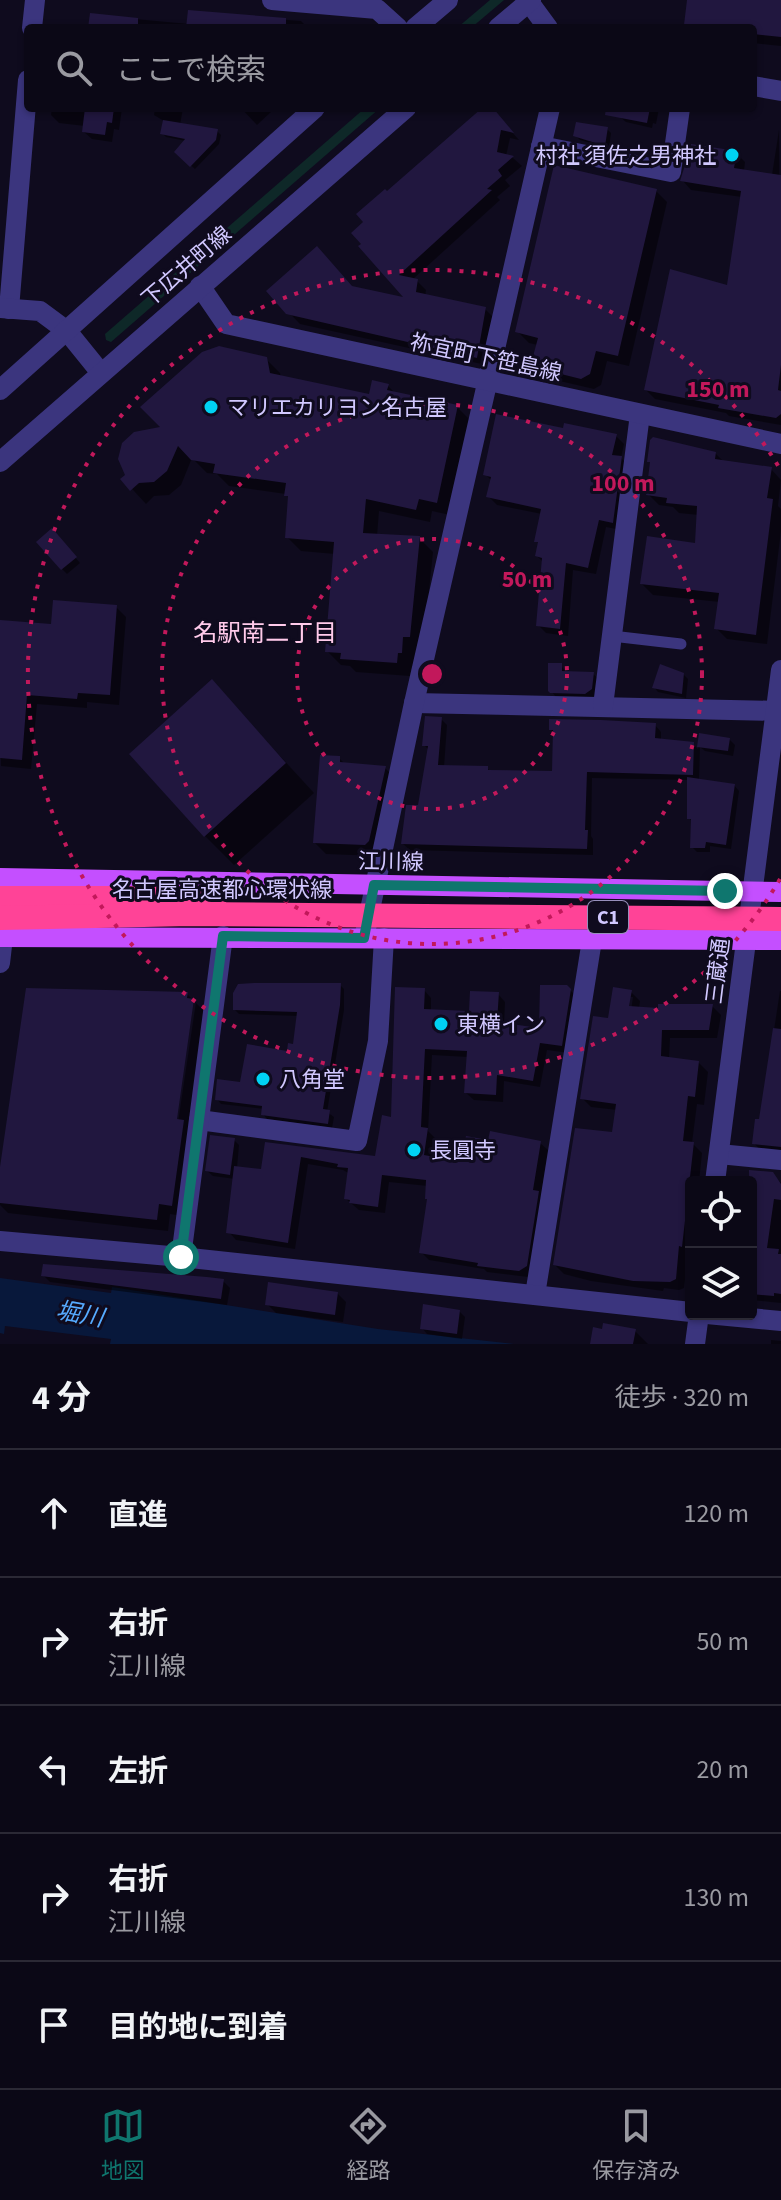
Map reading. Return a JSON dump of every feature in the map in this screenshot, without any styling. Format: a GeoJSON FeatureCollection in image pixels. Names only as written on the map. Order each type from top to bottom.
{"type":"FeatureCollection","features":[{"type":"Feature","properties":{"kind":"highway"},"geometry":{"type":"LineString","coordinates":[[0,898],[352,899],[436,915]]}},
{"type":"Feature","properties":{"kind":"highway","name":"名古屋高速都心環状線"},"geometry":{"type":"LineString","coordinates":[[1,930],[191,914],[781,919]]}},
{"type":"Feature","properties":{"kind":"main road","name":"江川線"},"geometry":{"type":"LineString","coordinates":[[0,878],[781,892]]}},
{"type":"Feature","properties":{"kind":"main road"},"geometry":{"type":"LineString","coordinates":[[1,930],[374,938],[781,940]]}},
{"type":"Feature","properties":{"kind":"street"},"geometry":{"type":"LineString","coordinates":[[32,24],[35,0]]}},
{"type":"Feature","properties":{"kind":"street"},"geometry":{"type":"LineString","coordinates":[[272,0],[378,4],[395,24]]}},
{"type":"Feature","properties":{"kind":"street"},"geometry":{"type":"LineString","coordinates":[[420,24],[448,0]]}},
{"type":"Feature","properties":{"kind":"street"},"geometry":{"type":"LineString","coordinates":[[503,24],[530,1],[545,24]]}},
{"type":"Feature","properties":{"kind":"street"},"geometry":{"type":"LineString","coordinates":[[757,87],[781,91]]}},
{"type":"Feature","properties":{"kind":"street"},"geometry":{"type":"LineString","coordinates":[[25,112],[4,308],[40,311],[67,331],[101,373]]}},
{"type":"Feature","properties":{"kind":"street","name":"下広井町線"},"geometry":{"type":"LineString","coordinates":[[0,390],[311,112]]}},
{"type":"Feature","properties":{"kind":"street","name":"下広井町線"},"geometry":{"type":"LineString","coordinates":[[0,462],[401,112]]}},
{"type":"Feature","properties":{"kind":"street"},"geometry":{"type":"LineString","coordinates":[[199,1120],[357,1141],[378,1041],[374,885],[549,112]]}},
{"type":"Feature","properties":{"kind":"street"},"geometry":{"type":"LineString","coordinates":[[541,146],[671,172],[679,112]]}},
{"type":"Feature","properties":{"kind":"street","name":"祢宜町下笹島線"},"geometry":{"type":"LineString","coordinates":[[200,286],[226,324],[781,444]]}},
{"type":"Feature","properties":{"kind":"street"},"geometry":{"type":"LineString","coordinates":[[603,706],[640,414]]}},
{"type":"Feature","properties":{"kind":"street","name":"三蔵通"},"geometry":{"type":"LineString","coordinates":[[716,1176],[781,670]]}},
{"type":"Feature","properties":{"kind":"street"},"geometry":{"type":"LineString","coordinates":[[414,703],[778,711]]}},
{"type":"Feature","properties":{"kind":"street"},"geometry":{"type":"LineString","coordinates":[[0,963],[1,930]]}},
{"type":"Feature","properties":{"kind":"street"},"geometry":{"type":"LineString","coordinates":[[181,1257],[223,936]]}},
{"type":"Feature","properties":{"kind":"street"},"geometry":{"type":"LineString","coordinates":[[535,1295],[592,940]]}},
{"type":"Feature","properties":{"kind":"street"},"geometry":{"type":"LineString","coordinates":[[719,1154],[781,1160]]}},
{"type":"Feature","properties":{"kind":"street"},"geometry":{"type":"LineString","coordinates":[[0,1241],[181,1257],[685,1311]]}},
{"type":"Feature","properties":{"kind":"street"},"geometry":{"type":"LineString","coordinates":[[757,1319],[781,1321]]}},
{"type":"Feature","properties":{"kind":"street"},"geometry":{"type":"LineString","coordinates":[[695,1344],[698,1320]]}},
{"type":"Feature","properties":{"kind":"lane"},"geometry":{"type":"LineString","coordinates":[[612,636],[681,644]]}},
{"type":"Feature","properties":{"kind":"green space"},"geometry":{"type":"Polygon","coordinates":[[[490,0],[504,0],[476,24],[462,24],[490,0]]]}},
{"type":"Feature","properties":{"kind":"green space"},"geometry":{"type":"Polygon","coordinates":[[[360,112],[375,112],[111,342],[106,340],[105,334],[360,112]]]}},
{"type":"Feature","properties":{"kind":"water","name":"堀川"},"geometry":{"type":"Polygon","coordinates":[[[0,1278],[111,1293],[112,1287],[378,1329],[514,1344],[110,1344],[111,1339],[5,1326],[4,1334],[0,1333],[0,1278]]]}},
{"type":"Feature","properties":{"kind":"building"},"geometry":{"type":"Polygon","coordinates":[[[687,0],[781,0],[781,37],[757,34],[757,24],[684,24],[687,0]]]}},
{"type":"Feature","properties":{"kind":"building"},"geometry":{"type":"Polygon","coordinates":[[[188,10],[286,18],[286,24],[186,24],[188,10]]]}},
{"type":"Feature","properties":{"kind":"building"},"geometry":{"type":"Polygon","coordinates":[[[90,13],[138,18],[138,24],[89,24],[90,13]]]}},
{"type":"Feature","properties":{"kind":"building"},"geometry":{"type":"Polygon","coordinates":[[[84,112],[113,112],[112,123],[107,122],[105,135],[82,132],[84,112]]]}},
{"type":"Feature","properties":{"kind":"building"},"geometry":{"type":"Polygon","coordinates":[[[477,112],[496,112],[514,133],[501,130],[497,152],[514,156],[498,170],[502,176],[487,189],[492,190],[399,275],[418,279],[416,292],[486,307],[477,358],[286,314],[266,291],[317,246],[352,286],[403,297],[358,246],[361,244],[351,233],[363,222],[356,214],[385,189],[387,191],[477,112]]]}},
{"type":"Feature","properties":{"kind":"building"},"geometry":{"type":"Polygon","coordinates":[[[605,112],[649,112],[647,123],[605,115],[605,112]]]}},
{"type":"Feature","properties":{"kind":"building"},"geometry":{"type":"Polygon","coordinates":[[[163,120],[218,129],[216,140],[190,167],[174,152],[185,139],[160,134],[163,120]]]}},
{"type":"Feature","properties":{"kind":"building"},"geometry":{"type":"Polygon","coordinates":[[[576,122],[608,127],[605,146],[573,136],[576,122]]]}},
{"type":"Feature","properties":{"kind":"building"},"geometry":{"type":"Polygon","coordinates":[[[691,144],[737,151],[734,168],[781,175],[781,365],[778,390],[781,391],[781,414],[776,418],[644,390],[670,269],[727,285],[741,191],[680,181],[685,165],[688,166],[691,144]]]}},
{"type":"Feature","properties":{"kind":"building"},"geometry":{"type":"Polygon","coordinates":[[[554,165],[657,189],[618,356],[596,351],[590,374],[581,379],[537,368],[532,360],[538,338],[515,332],[554,165]]]}},
{"type":"Feature","properties":{"kind":"building"},"geometry":{"type":"Polygon","coordinates":[[[219,346],[267,357],[270,373],[369,394],[372,380],[389,384],[387,390],[458,405],[437,503],[419,499],[416,510],[366,499],[363,533],[420,536],[410,637],[403,637],[402,653],[398,653],[397,663],[340,659],[341,653],[325,652],[334,542],[285,538],[286,483],[213,473],[215,464],[191,460],[178,446],[167,471],[154,482],[139,483],[130,491],[120,479],[125,475],[118,459],[122,443],[134,432],[160,427],[140,407],[202,352],[219,346]]]}},
{"type":"Feature","properties":{"kind":"building"},"geometry":{"type":"Polygon","coordinates":[[[496,414],[563,428],[564,423],[617,434],[612,455],[622,456],[613,523],[599,520],[588,568],[566,563],[560,629],[536,626],[542,558],[535,556],[538,542],[534,542],[541,509],[486,497],[491,477],[483,475],[496,414]]]}},
{"type":"Feature","properties":{"kind":"building"},"geometry":{"type":"Polygon","coordinates":[[[653,437],[716,452],[715,459],[772,467],[767,498],[773,499],[756,635],[714,629],[719,593],[640,584],[647,536],[695,543],[697,506],[666,503],[667,498],[646,495],[650,462],[647,462],[653,437]]]}},
{"type":"Feature","properties":{"kind":"building"},"geometry":{"type":"Polygon","coordinates":[[[52,528],[77,557],[61,570],[36,542],[52,528]]]}},
{"type":"Feature","properties":{"kind":"building"},"geometry":{"type":"Polygon","coordinates":[[[53,600],[117,605],[110,695],[78,693],[77,699],[27,695],[22,760],[0,758],[0,620],[51,624],[53,600]]]}},
{"type":"Feature","properties":{"kind":"building"},"geometry":{"type":"Polygon","coordinates":[[[548,663],[562,663],[562,671],[594,672],[592,689],[585,694],[550,693],[548,663]]]}},
{"type":"Feature","properties":{"kind":"building"},"geometry":{"type":"Polygon","coordinates":[[[660,664],[684,673],[682,694],[652,688],[660,664]]]}},
{"type":"Feature","properties":{"kind":"building"},"geometry":{"type":"Polygon","coordinates":[[[212,679],[286,763],[204,837],[129,754],[212,679]]]}},
{"type":"Feature","properties":{"kind":"building"},"geometry":{"type":"Polygon","coordinates":[[[425,716],[442,717],[438,765],[552,771],[553,730],[549,730],[549,719],[601,720],[656,723],[655,738],[694,742],[693,775],[587,772],[587,849],[401,844],[406,805],[418,805],[428,746],[422,746],[425,716]]]}},
{"type":"Feature","properties":{"kind":"building"},"geometry":{"type":"Polygon","coordinates":[[[699,733],[730,738],[728,751],[697,747],[699,733]]]}},
{"type":"Feature","properties":{"kind":"building"},"geometry":{"type":"Polygon","coordinates":[[[320,755],[340,756],[340,762],[386,766],[369,841],[365,845],[313,843],[320,755]]]}},
{"type":"Feature","properties":{"kind":"building"},"geometry":{"type":"Polygon","coordinates":[[[687,777],[735,784],[726,845],[706,842],[705,848],[690,848],[687,777]]]}},
{"type":"Feature","properties":{"kind":"building"},"geometry":{"type":"Polygon","coordinates":[[[341,983],[323,1109],[330,1110],[328,1124],[261,1115],[262,1106],[215,1100],[217,1079],[240,1082],[247,1044],[287,1051],[288,1043],[293,1044],[297,1012],[233,1010],[233,993],[238,984],[341,983]]]}},
{"type":"Feature","properties":{"kind":"building"},"geometry":{"type":"Polygon","coordinates":[[[540,985],[567,985],[571,989],[562,1046],[540,1043],[533,1081],[497,1075],[496,1095],[464,1093],[467,1051],[425,1049],[421,1127],[428,1128],[424,1155],[451,1160],[455,1138],[465,1140],[466,1136],[488,1140],[490,1131],[541,1141],[533,1190],[539,1191],[527,1266],[519,1271],[477,1266],[478,1263],[419,1253],[427,1199],[426,1180],[382,1175],[378,1207],[349,1203],[350,1200],[344,1199],[348,1168],[301,1157],[288,1243],[226,1233],[234,1166],[261,1169],[265,1142],[375,1156],[382,1115],[391,1117],[395,987],[425,988],[424,1009],[469,1011],[470,991],[499,992],[497,1022],[539,1028],[540,985]]]}},
{"type":"Feature","properties":{"kind":"building"},"geometry":{"type":"Polygon","coordinates":[[[613,987],[632,990],[629,1006],[658,1008],[658,1004],[713,1004],[709,1030],[662,1030],[661,1056],[699,1061],[695,1097],[688,1096],[683,1141],[694,1142],[690,1176],[685,1176],[682,1247],[679,1246],[676,1279],[670,1282],[633,1281],[553,1265],[575,1128],[612,1132],[616,1104],[580,1099],[593,1016],[608,1018],[613,987]]]}},
{"type":"Feature","properties":{"kind":"building"},"geometry":{"type":"Polygon","coordinates":[[[26,988],[188,992],[187,998],[194,999],[177,1119],[184,1120],[172,1206],[159,1204],[157,1220],[0,1203],[0,1167],[26,988]]]}},
{"type":"Feature","properties":{"kind":"building"},"geometry":{"type":"Polygon","coordinates":[[[773,1028],[781,1029],[781,1147],[752,1144],[755,1119],[759,1119],[773,1028]]]}},
{"type":"Feature","properties":{"kind":"building"},"geometry":{"type":"Polygon","coordinates":[[[210,1135],[235,1138],[230,1175],[205,1171],[210,1135]]]}},
{"type":"Feature","properties":{"kind":"building"},"geometry":{"type":"Polygon","coordinates":[[[749,1170],[773,1172],[781,1184],[781,1200],[774,1199],[767,1248],[779,1249],[778,1254],[781,1254],[781,1294],[774,1293],[774,1296],[757,1295],[757,1176],[749,1176],[749,1170]]]}},
{"type":"Feature","properties":{"kind":"building"},"geometry":{"type":"Polygon","coordinates":[[[43,1264],[224,1279],[221,1299],[41,1276],[43,1264]]]}},
{"type":"Feature","properties":{"kind":"building"},"geometry":{"type":"Polygon","coordinates":[[[268,1282],[338,1292],[335,1315],[265,1305],[268,1282]]]}},
{"type":"Feature","properties":{"kind":"building"},"geometry":{"type":"Polygon","coordinates":[[[423,1304],[460,1310],[457,1334],[420,1329],[423,1304]]]}},
{"type":"Feature","properties":{"kind":"building"},"geometry":{"type":"Polygon","coordinates":[[[603,1323],[636,1329],[633,1344],[590,1344],[593,1327],[602,1329],[603,1323]]]}},
{"type":"Feature","properties":{"kind":"place","name":"村社 須佐之男神社"},"geometry":{"type":"Point","coordinates":[732,155]}},
{"type":"Feature","properties":{"kind":"place","name":"マリエカリヨン名古屋"},"geometry":{"type":"Point","coordinates":[211,407]}},
{"type":"Feature","properties":{"kind":"place","name":"東横イン"},"geometry":{"type":"Point","coordinates":[441,1024]}},
{"type":"Feature","properties":{"kind":"place","name":"八角堂"},"geometry":{"type":"Point","coordinates":[263,1079]}},
{"type":"Feature","properties":{"kind":"place","name":"長圓寺"},"geometry":{"type":"Point","coordinates":[414,1150]}},
{"type":"Feature","properties":{"kind":"district","name":"名駅南二丁目"},"geometry":{"type":"Point","coordinates":[265,633]}},
{"type":"Feature","properties":{"kind":"route"},"geometry":{"type":"LineString","coordinates":[[181,1257],[223,936],[364,938],[374,885],[725,891]]}}]}
